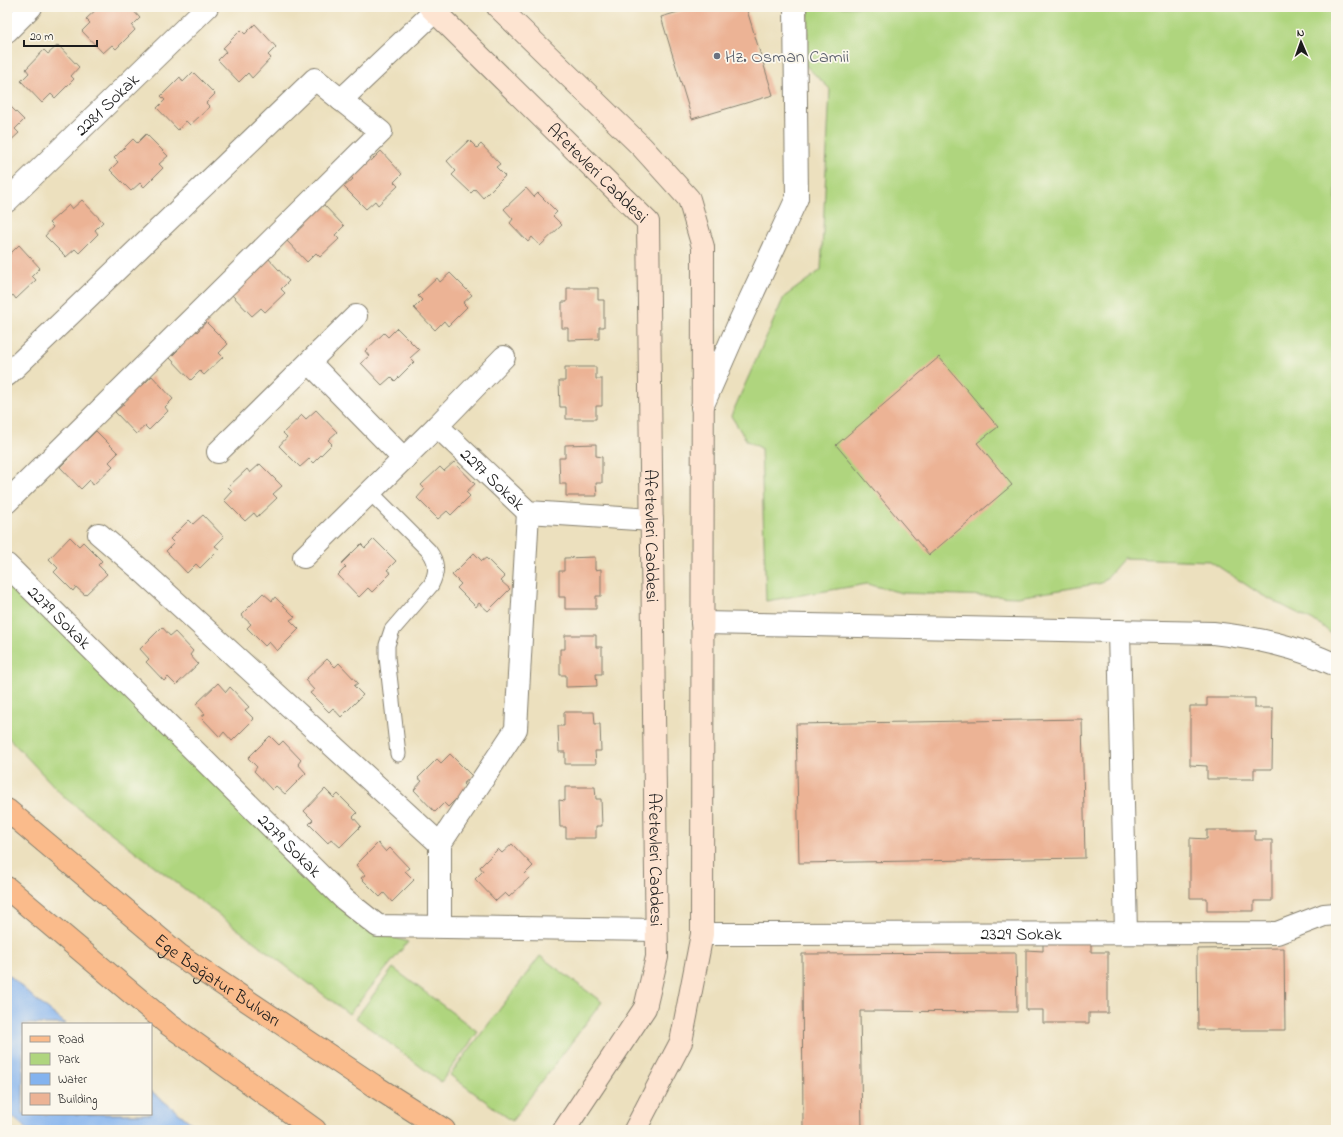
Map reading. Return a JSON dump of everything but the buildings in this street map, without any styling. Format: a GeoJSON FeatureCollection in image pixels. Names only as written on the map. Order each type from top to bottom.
{"type":"FeatureCollection","features":[{"type":"Feature","properties":{"kind":"main road","name":"Ege Bağatur Bulvarı"},"geometry":{"type":"LineString","coordinates":[[7,810],[179,955],[373,1085],[444,1130]]}},
{"type":"Feature","properties":{"kind":"main road"},"geometry":{"type":"LineString","coordinates":[[7,888],[168,1024],[315,1130]]}},
{"type":"Feature","properties":{"kind":"street"},"geometry":{"type":"LineString","coordinates":[[7,30],[31,7]]}},
{"type":"Feature","properties":{"kind":"street","name":"2281 Sokak"},"geometry":{"type":"LineString","coordinates":[[7,201],[208,7]]}},
{"type":"Feature","properties":{"kind":"street"},"geometry":{"type":"LineString","coordinates":[[498,7],[642,147],[689,199],[703,247],[702,934],[681,1042],[635,1130]]}},
{"type":"Feature","properties":{"kind":"street"},"geometry":{"type":"LineString","coordinates":[[702,407],[797,198],[795,7]]}},
{"type":"Feature","properties":{"kind":"street"},"geometry":{"type":"LineString","coordinates":[[341,100],[432,10]]}},
{"type":"Feature","properties":{"kind":"street","name":"Afetevleri Caddesi"},"geometry":{"type":"LineString","coordinates":[[432,10],[648,222],[657,956],[645,1008],[564,1130]]}},
{"type":"Feature","properties":{"kind":"street"},"geometry":{"type":"LineString","coordinates":[[7,375],[314,79],[381,132],[7,502]]}},
{"type":"Feature","properties":{"kind":"street"},"geometry":{"type":"LineString","coordinates":[[218,452],[356,316]]}},
{"type":"Feature","properties":{"kind":"street"},"geometry":{"type":"LineString","coordinates":[[304,557],[437,426],[504,357]]}},
{"type":"Feature","properties":{"kind":"street"},"geometry":{"type":"LineString","coordinates":[[310,363],[404,459]]}},
{"type":"Feature","properties":{"kind":"street","name":"2297 Sokak"},"geometry":{"type":"LineString","coordinates":[[437,426],[528,512],[652,520]]}},
{"type":"Feature","properties":{"kind":"street"},"geometry":{"type":"LineString","coordinates":[[440,926],[440,844],[516,729],[528,512]]}},
{"type":"Feature","properties":{"kind":"street"},"geometry":{"type":"LineString","coordinates":[[99,534],[141,570],[440,844]]}},
{"type":"Feature","properties":{"kind":"street","name":"2279 Sokak"},"geometry":{"type":"LineString","coordinates":[[7,565],[344,898],[378,926],[656,930]]}},
{"type":"Feature","properties":{"kind":"street"},"geometry":{"type":"LineString","coordinates":[[702,623],[1213,633],[1244,636],[1275,642],[1298,649],[1336,665]]}},
{"type":"Feature","properties":{"kind":"street"},"geometry":{"type":"LineString","coordinates":[[1119,631],[1126,933]]}},
{"type":"Feature","properties":{"kind":"street","name":"2329 Sokak"},"geometry":{"type":"LineString","coordinates":[[702,934],[1277,933],[1324,915],[1336,914]]}},
{"type":"Feature","properties":{"kind":"lane"},"geometry":{"type":"LineString","coordinates":[[370,492],[429,551],[433,556],[436,569],[435,578],[431,585],[392,630],[387,645],[387,657],[398,754]]}},
{"type":"Feature","properties":{"kind":"green space"},"geometry":{"type":"Polygon","coordinates":[[[809,7],[1336,7],[1336,638],[1321,625],[1260,594],[1210,561],[1124,558],[1102,583],[1018,597],[902,593],[867,584],[766,601],[761,448],[747,441],[731,416],[784,297],[821,270],[830,89],[805,65],[809,7]]]}},
{"type":"Feature","properties":{"kind":"green space"},"geometry":{"type":"Polygon","coordinates":[[[7,577],[365,927],[408,942],[349,1014],[65,798],[7,736],[7,577]]]}},
{"type":"Feature","properties":{"kind":"green space"},"geometry":{"type":"Polygon","coordinates":[[[540,956],[602,1002],[512,1121],[450,1075],[540,956]]]}},
{"type":"Feature","properties":{"kind":"green space"},"geometry":{"type":"Polygon","coordinates":[[[393,968],[478,1032],[441,1082],[356,1018],[393,968]]]}},
{"type":"Feature","properties":{"kind":"water"},"geometry":{"type":"Polygon","coordinates":[[[7,973],[35,999],[65,1023],[22,1023],[22,1115],[152,1115],[152,1092],[200,1130],[28,1130],[7,1112],[7,973]]]}},
{"type":"Feature","properties":{"kind":"place","name":"Hz. Osman Camii"},"geometry":{"type":"Point","coordinates":[717,56]}}]}
